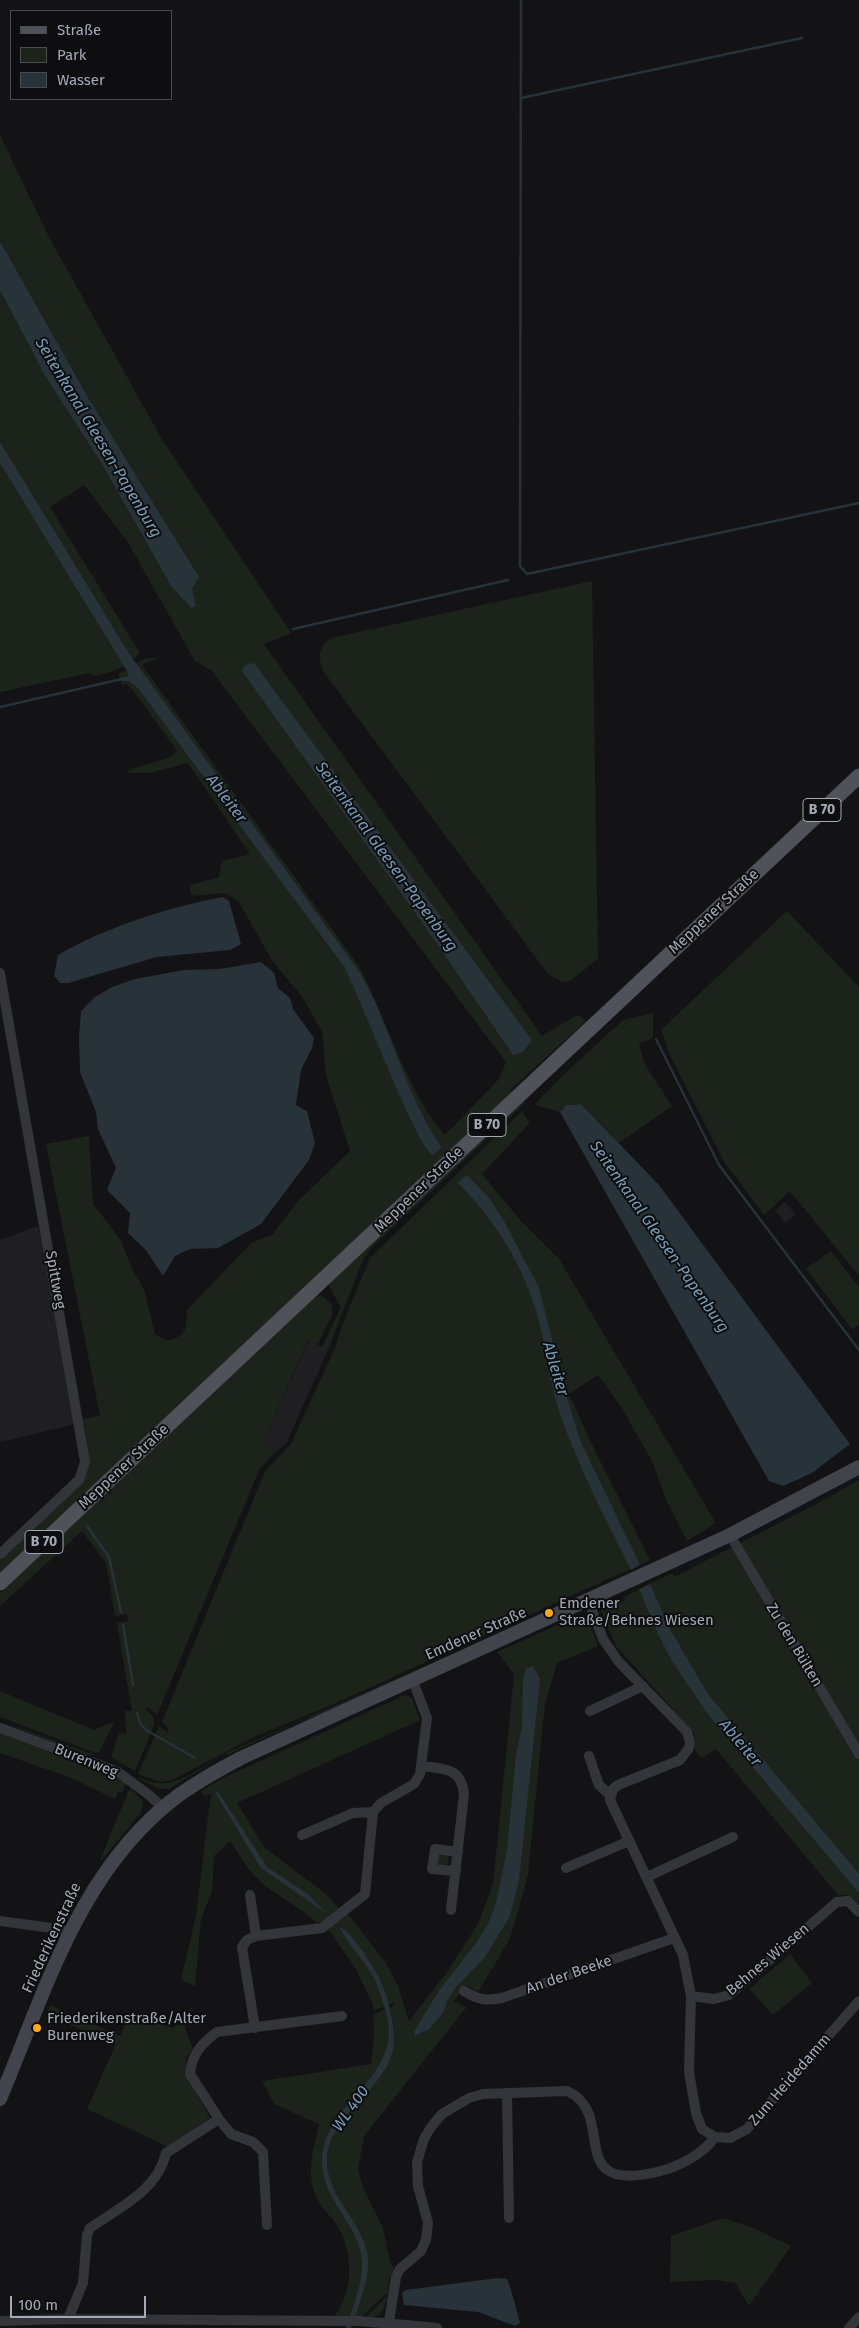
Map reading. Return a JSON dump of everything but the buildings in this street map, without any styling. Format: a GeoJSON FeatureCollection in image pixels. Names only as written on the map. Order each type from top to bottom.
{"type":"FeatureCollection","features":[{"type":"Feature","properties":{"kind":"main road","name":"Meppener Straße"},"geometry":{"type":"LineString","coordinates":[[0,1583],[859,776]]}},
{"type":"Feature","properties":{"kind":"street","name":"Spittweg"},"geometry":{"type":"LineString","coordinates":[[0,973],[85,1462],[79,1480],[0,1554]]}},
{"type":"Feature","properties":{"kind":"street","name":"Emdener Straße"},"geometry":{"type":"LineString","coordinates":[[163,1808],[205,1777],[242,1758],[730,1535],[859,1466]]}},
{"type":"Feature","properties":{"kind":"street","name":"Zu den Bülten"},"geometry":{"type":"LineString","coordinates":[[730,1535],[859,1754]]}},
{"type":"Feature","properties":{"kind":"street"},"geometry":{"type":"LineString","coordinates":[[588,1600],[603,1639],[618,1661],[687,1732],[690,1742],[689,1748],[680,1760],[618,1785],[610,1795]]}},
{"type":"Feature","properties":{"kind":"street"},"geometry":{"type":"LineString","coordinates":[[255,2028],[242,1947],[247,1940],[256,1936],[322,1928],[365,1894],[373,1812],[381,1803],[414,1784],[420,1774],[427,1718],[413,1681]]}},
{"type":"Feature","properties":{"kind":"street"},"geometry":{"type":"LineString","coordinates":[[590,1711],[643,1686]]}},
{"type":"Feature","properties":{"kind":"street","name":"Burenweg"},"geometry":{"type":"LineString","coordinates":[[0,1728],[118,1772],[163,1808]]}},
{"type":"Feature","properties":{"kind":"street"},"geometry":{"type":"LineString","coordinates":[[390,2322],[396,2277],[400,2269],[421,2251],[428,2230],[417,2174],[419,2152],[431,2126],[442,2114],[459,2102],[483,2094],[557,2090],[576,2095],[587,2108],[598,2159],[610,2173],[619,2176],[636,2176],[670,2169],[708,2147],[715,2137],[702,2129],[698,2122],[689,2072],[691,1996],[685,1962],[647,1876],[611,1805],[610,1795],[599,1785],[589,1756]]}},
{"type":"Feature","properties":{"kind":"street"},"geometry":{"type":"LineString","coordinates":[[421,1766],[454,1772],[462,1782],[464,1794],[451,1910]]}},
{"type":"Feature","properties":{"kind":"street","name":"Friederikenstraße"},"geometry":{"type":"LineString","coordinates":[[1,2093],[70,1933],[95,1885],[112,1860],[163,1808]]}},
{"type":"Feature","properties":{"kind":"street"},"geometry":{"type":"LineString","coordinates":[[302,1835],[353,1813],[373,1812]]}},
{"type":"Feature","properties":{"kind":"street"},"geometry":{"type":"LineString","coordinates":[[647,1876],[733,1838]]}},
{"type":"Feature","properties":{"kind":"street"},"geometry":{"type":"LineString","coordinates":[[566,1868],[629,1841]]}},
{"type":"Feature","properties":{"kind":"street"},"geometry":{"type":"LineString","coordinates":[[456,1871],[432,1869],[435,1849],[458,1852]]}},
{"type":"Feature","properties":{"kind":"street"},"geometry":{"type":"LineString","coordinates":[[250,1895],[256,1936]]}},
{"type":"Feature","properties":{"kind":"street","name":"Behnes Wiesen"},"geometry":{"type":"LineString","coordinates":[[691,1996],[714,1999],[729,1995],[837,1902],[848,1901],[859,1912]]}},
{"type":"Feature","properties":{"kind":"street"},"geometry":{"type":"LineString","coordinates":[[0,1921],[59,1928],[70,1933]]}},
{"type":"Feature","properties":{"kind":"street","name":"An der Beeke"},"geometry":{"type":"LineString","coordinates":[[464,1992],[476,1999],[487,2001],[502,1998],[674,1938]]}},
{"type":"Feature","properties":{"kind":"street","name":"Zum Heidedamm"},"geometry":{"type":"LineString","coordinates":[[715,2137],[730,2138],[748,2129],[859,2001]]}},
{"type":"Feature","properties":{"kind":"street"},"geometry":{"type":"LineString","coordinates":[[267,2226],[263,2152],[253,2142],[231,2134],[219,2119],[190,2074],[192,2059],[203,2043],[217,2032],[342,2016]]}},
{"type":"Feature","properties":{"kind":"street"},"geometry":{"type":"LineString","coordinates":[[507,2093],[509,2218]]}},
{"type":"Feature","properties":{"kind":"street"},"geometry":{"type":"LineString","coordinates":[[68,2319],[83,2283],[87,2235],[90,2228],[148,2188],[163,2165],[166,2153],[219,2119]]}},
{"type":"Feature","properties":{"kind":"street"},"geometry":{"type":"LineString","coordinates":[[849,2328],[859,2317]]}},
{"type":"Feature","properties":{"kind":"street"},"geometry":{"type":"LineString","coordinates":[[0,2321],[43,2325],[68,2319],[359,2321],[390,2322],[417,2327],[437,2328]]}},
{"type":"Feature","properties":{"kind":"shaded area"},"geometry":{"type":"Polygon","coordinates":[[[785,1202],[796,1215],[785,1223],[775,1210],[785,1202]]]}},
{"type":"Feature","properties":{"kind":"shaded area"},"geometry":{"type":"Polygon","coordinates":[[[38,1226],[77,1424],[0,1442],[0,1240],[38,1226]]]}},
{"type":"Feature","properties":{"kind":"shaded area"},"geometry":{"type":"Polygon","coordinates":[[[309,1340],[328,1350],[286,1444],[277,1451],[270,1448],[264,1440],[309,1340]]]}},
{"type":"Feature","properties":{"kind":"green space"},"geometry":{"type":"Polygon","coordinates":[[[0,135],[50,239],[163,441],[291,633],[264,644],[542,1036],[577,1015],[586,1021],[510,1090],[514,1094],[401,1195],[377,1223],[0,1574],[0,1559],[82,1484],[88,1459],[83,1419],[100,1416],[46,1144],[89,1136],[93,1204],[120,1239],[133,1270],[144,1289],[155,1334],[167,1341],[182,1334],[186,1327],[187,1310],[251,1243],[272,1235],[298,1201],[350,1151],[326,1076],[322,1032],[301,995],[273,962],[238,901],[225,893],[192,896],[189,885],[219,877],[222,861],[250,854],[188,763],[149,773],[128,773],[129,770],[170,757],[177,751],[138,697],[127,684],[122,685],[118,674],[144,659],[160,657],[142,665],[358,965],[369,986],[407,1075],[418,1096],[445,1135],[499,1079],[506,1062],[211,670],[195,661],[127,541],[84,485],[50,507],[140,653],[125,666],[106,673],[94,676],[90,673],[0,692],[0,290],[44,374],[103,466],[171,586],[191,608],[192,589],[199,577],[89,399],[0,241],[0,135]],[[438,915],[421,921],[513,1055],[532,1040],[438,915]]]}},
{"type":"Feature","properties":{"kind":"green space"},"geometry":{"type":"Polygon","coordinates":[[[592,581],[598,959],[570,981],[563,982],[548,974],[323,671],[320,652],[321,648],[331,638],[592,581]]]}},
{"type":"Feature","properties":{"kind":"green space"},"geometry":{"type":"Polygon","coordinates":[[[787,911],[859,987],[859,1276],[790,1191],[764,1215],[725,1163],[670,1056],[661,1030],[787,911]]]}},
{"type":"Feature","properties":{"kind":"green space"},"geometry":{"type":"Polygon","coordinates":[[[653,1013],[653,1038],[639,1044],[644,1063],[672,1106],[619,1143],[581,1104],[566,1105],[560,1112],[534,1105],[562,1076],[623,1020],[653,1013]]]}},
{"type":"Feature","properties":{"kind":"green space"},"geometry":{"type":"Polygon","coordinates":[[[523,1102],[525,1103],[371,1248],[362,1262],[328,1350],[322,1347],[341,1307],[328,1284],[523,1102]]]}},
{"type":"Feature","properties":{"kind":"green space"},"geometry":{"type":"Polygon","coordinates":[[[522,1111],[530,1123],[482,1174],[521,1221],[559,1259],[716,1523],[687,1541],[667,1502],[652,1461],[623,1410],[598,1375],[569,1394],[595,1451],[650,1560],[334,1704],[254,1737],[172,1780],[160,1782],[138,1774],[159,1726],[168,1732],[169,1730],[162,1722],[265,1471],[291,1444],[335,1348],[343,1323],[370,1258],[522,1111]]]}},
{"type":"Feature","properties":{"kind":"green space"},"geometry":{"type":"Polygon","coordinates":[[[831,1251],[859,1287],[859,1325],[852,1329],[806,1269],[831,1251]]]}},
{"type":"Feature","properties":{"kind":"green space"},"geometry":{"type":"Polygon","coordinates":[[[317,1295],[324,1297],[332,1305],[332,1315],[318,1344],[308,1340],[264,1440],[270,1448],[277,1451],[260,1468],[157,1715],[148,1707],[146,1710],[154,1718],[154,1726],[135,1771],[111,1757],[119,1733],[126,1734],[125,1711],[132,1711],[117,1623],[128,1621],[127,1614],[115,1616],[106,1563],[82,1531],[0,1606],[0,1593],[317,1295]]]}},
{"type":"Feature","properties":{"kind":"green space"},"geometry":{"type":"Polygon","coordinates":[[[859,1480],[859,1903],[848,1895],[838,1895],[716,1749],[702,1758],[695,1751],[695,1734],[616,1646],[601,1611],[602,1606],[617,1599],[619,1603],[625,1600],[624,1597],[672,1573],[674,1577],[859,1480]]]}},
{"type":"Feature","properties":{"kind":"green space"},"geometry":{"type":"Polygon","coordinates":[[[578,1616],[589,1622],[598,1646],[557,1663],[545,1704],[528,1875],[510,1939],[478,1992],[466,1985],[454,2001],[466,2008],[364,2136],[358,2169],[363,2188],[383,2228],[390,2262],[394,2268],[389,2280],[388,2292],[361,2317],[334,2317],[345,2296],[348,2285],[349,2261],[347,2249],[338,2227],[318,2201],[312,2183],[311,2166],[319,2124],[274,2104],[262,2081],[371,2064],[374,2034],[373,2014],[394,2006],[393,2003],[373,2011],[373,2005],[356,1969],[328,1929],[348,1914],[386,1963],[398,1986],[409,2021],[447,1972],[478,1924],[493,1884],[514,1674],[497,1652],[578,1616]]]}},
{"type":"Feature","properties":{"kind":"green space"},"geometry":{"type":"Polygon","coordinates":[[[435,1662],[340,1707],[296,1723],[227,1755],[226,1753],[435,1662]]]}},
{"type":"Feature","properties":{"kind":"green space"},"geometry":{"type":"Polygon","coordinates":[[[0,1691],[94,1730],[113,1722],[113,1725],[99,1753],[93,1752],[0,1717],[0,1691]]]}},
{"type":"Feature","properties":{"kind":"green space"},"geometry":{"type":"Polygon","coordinates":[[[405,1695],[412,1698],[420,1720],[237,1803],[265,1848],[327,1895],[340,1909],[317,1923],[262,1883],[248,1868],[230,1841],[214,1856],[212,1891],[201,1919],[195,1986],[181,1980],[196,1915],[211,1793],[205,1796],[201,1791],[223,1778],[405,1695]]]}},
{"type":"Feature","properties":{"kind":"green space"},"geometry":{"type":"Polygon","coordinates":[[[0,1721],[95,1755],[85,1755],[0,1721]]]}},
{"type":"Feature","properties":{"kind":"green space"},"geometry":{"type":"Polygon","coordinates":[[[0,1733],[121,1780],[126,1784],[122,1793],[118,1791],[115,1799],[69,1777],[0,1753],[0,1733]]]}},
{"type":"Feature","properties":{"kind":"green space"},"geometry":{"type":"Polygon","coordinates":[[[220,1757],[169,1789],[160,1789],[139,1779],[162,1783],[172,1782],[182,1779],[220,1757]]]}},
{"type":"Feature","properties":{"kind":"green space"},"geometry":{"type":"Polygon","coordinates":[[[129,1790],[132,1790],[143,1801],[142,1811],[102,1860],[100,1860],[129,1790]]]}},
{"type":"Feature","properties":{"kind":"green space"},"geometry":{"type":"Polygon","coordinates":[[[443,1854],[449,1860],[443,1866],[437,1860],[443,1854]]]}},
{"type":"Feature","properties":{"kind":"green space"},"geometry":{"type":"Polygon","coordinates":[[[790,1954],[812,1983],[773,2015],[749,1989],[790,1954]]]}},
{"type":"Feature","properties":{"kind":"green space"},"geometry":{"type":"Polygon","coordinates":[[[50,2005],[120,2036],[131,2011],[172,2028],[183,2022],[193,2049],[186,2057],[186,2075],[210,2118],[169,2147],[87,2109],[116,2044],[46,2015],[50,2005]]]}},
{"type":"Feature","properties":{"kind":"green space"},"geometry":{"type":"Polygon","coordinates":[[[723,2218],[751,2227],[791,2246],[749,2306],[735,2283],[717,2280],[670,2282],[671,2236],[723,2218]]]}},
{"type":"Feature","properties":{"kind":"green space"},"geometry":{"type":"Polygon","coordinates":[[[387,2296],[385,2305],[378,2315],[365,2318],[387,2296]]]}},
{"type":"Feature","properties":{"kind":"water","name":"Seitenkanal Gleesen-Papenburg"},"geometry":{"type":"Polygon","coordinates":[[[0,241],[89,399],[199,577],[192,589],[196,606],[191,608],[171,586],[103,466],[44,374],[0,290],[0,241]]]}},
{"type":"Feature","properties":{"kind":"water","name":"Ableiter"},"geometry":{"type":"Polygon","coordinates":[[[0,442],[128,652],[360,973],[381,1016],[417,1104],[440,1145],[441,1148],[433,1155],[425,1146],[401,1099],[343,965],[138,688],[129,681],[121,681],[120,678],[128,676],[127,671],[0,463],[0,442]]]}},
{"type":"Feature","properties":{"kind":"water","name":"Seitenkanal Gleesen-Papenburg"},"geometry":{"type":"Polygon","coordinates":[[[254,663],[532,1040],[523,1052],[513,1055],[421,921],[242,671],[245,665],[254,663]]]}},
{"type":"Feature","properties":{"kind":"water"},"geometry":{"type":"Polygon","coordinates":[[[223,897],[229,901],[241,944],[230,950],[157,957],[68,983],[60,983],[54,976],[58,955],[96,936],[160,912],[223,897]]]}},
{"type":"Feature","properties":{"kind":"water"},"geometry":{"type":"Polygon","coordinates":[[[261,962],[274,973],[278,988],[290,998],[293,1009],[314,1038],[312,1048],[301,1070],[296,1105],[307,1111],[315,1143],[309,1160],[261,1224],[218,1248],[190,1249],[175,1256],[163,1276],[146,1250],[128,1233],[130,1213],[107,1190],[116,1168],[98,1129],[96,1112],[80,1072],[79,1038],[81,1011],[95,997],[112,987],[135,979],[184,970],[220,969],[261,962]]]}},
{"type":"Feature","properties":{"kind":"water","name":"Seitenkanal Gleesen-Papenburg"},"geometry":{"type":"Polygon","coordinates":[[[581,1104],[659,1185],[850,1444],[812,1473],[783,1486],[769,1481],[560,1112],[566,1105],[581,1104]]]}},
{"type":"Feature","properties":{"kind":"water","name":"Ableiter"},"geometry":{"type":"Polygon","coordinates":[[[467,1175],[490,1199],[504,1221],[539,1288],[566,1394],[580,1440],[640,1565],[631,1570],[602,1512],[567,1434],[553,1390],[541,1330],[525,1282],[508,1247],[497,1230],[486,1214],[458,1182],[467,1175]]]}},
{"type":"Feature","properties":{"kind":"water","name":"Ableiter"},"geometry":{"type":"Polygon","coordinates":[[[650,1584],[671,1631],[708,1694],[859,1874],[859,1893],[707,1713],[672,1661],[658,1634],[639,1589],[650,1584]]]}},
{"type":"Feature","properties":{"kind":"water"},"geometry":{"type":"Polygon","coordinates":[[[533,1666],[540,1679],[519,1880],[510,1916],[485,1957],[457,1986],[447,2000],[444,2012],[429,2029],[415,2036],[414,2032],[438,1992],[477,1942],[489,1922],[496,1903],[507,1850],[516,1755],[522,1727],[523,1680],[526,1669],[533,1666]]]}},
{"type":"Feature","properties":{"kind":"water"},"geometry":{"type":"Polygon","coordinates":[[[217,1790],[267,1867],[309,1895],[326,1913],[261,1868],[216,1794],[217,1790]]]}},
{"type":"Feature","properties":{"kind":"water"},"geometry":{"type":"Polygon","coordinates":[[[339,1927],[354,1939],[384,1988],[392,2020],[394,2039],[393,2050],[387,2065],[369,2091],[337,2128],[330,2142],[327,2158],[328,2172],[332,2185],[360,2233],[368,2259],[367,2277],[351,2328],[346,2328],[361,2279],[362,2262],[360,2248],[328,2189],[322,2162],[326,2140],[348,2104],[375,2071],[385,2053],[389,2033],[385,2009],[374,1979],[339,1927]]]}},
{"type":"Feature","properties":{"kind":"water"},"geometry":{"type":"Polygon","coordinates":[[[498,2278],[507,2279],[520,2323],[515,2326],[478,2312],[404,2305],[402,2292],[406,2290],[498,2278]]]}},
{"type":"Feature","properties":{"kind":"waterway"},"geometry":{"type":"LineString","coordinates":[[521,0],[520,566],[527,574],[859,503]]}},
{"type":"Feature","properties":{"kind":"waterway"},"geometry":{"type":"LineString","coordinates":[[521,98],[802,38]]}},
{"type":"Feature","properties":{"kind":"waterway"},"geometry":{"type":"LineString","coordinates":[[293,629],[508,580]]}},
{"type":"Feature","properties":{"kind":"waterway"},"geometry":{"type":"LineString","coordinates":[[0,707],[122,679]]}},
{"type":"Feature","properties":{"kind":"waterway"},"geometry":{"type":"LineString","coordinates":[[656,1039],[719,1165],[859,1350]]}},
{"type":"Feature","properties":{"kind":"waterway","name":"WL 400"},"geometry":{"type":"LineString","coordinates":[[87,1526],[109,1557],[121,1612]]}},
{"type":"Feature","properties":{"kind":"waterway","name":"WL 400"},"geometry":{"type":"LineString","coordinates":[[123,1625],[133,1685]]}},
{"type":"Feature","properties":{"kind":"waterway"},"geometry":{"type":"LineString","coordinates":[[137,1713],[140,1723],[146,1730],[195,1758]]}},
{"type":"Feature","properties":{"kind":"place","name":"Emdener Straße/Behnes Wiesen"},"geometry":{"type":"Point","coordinates":[549,1613]}},
{"type":"Feature","properties":{"kind":"place","name":"Friederikenstraße/Alter Burenweg"},"geometry":{"type":"Point","coordinates":[37,2028]}}]}
